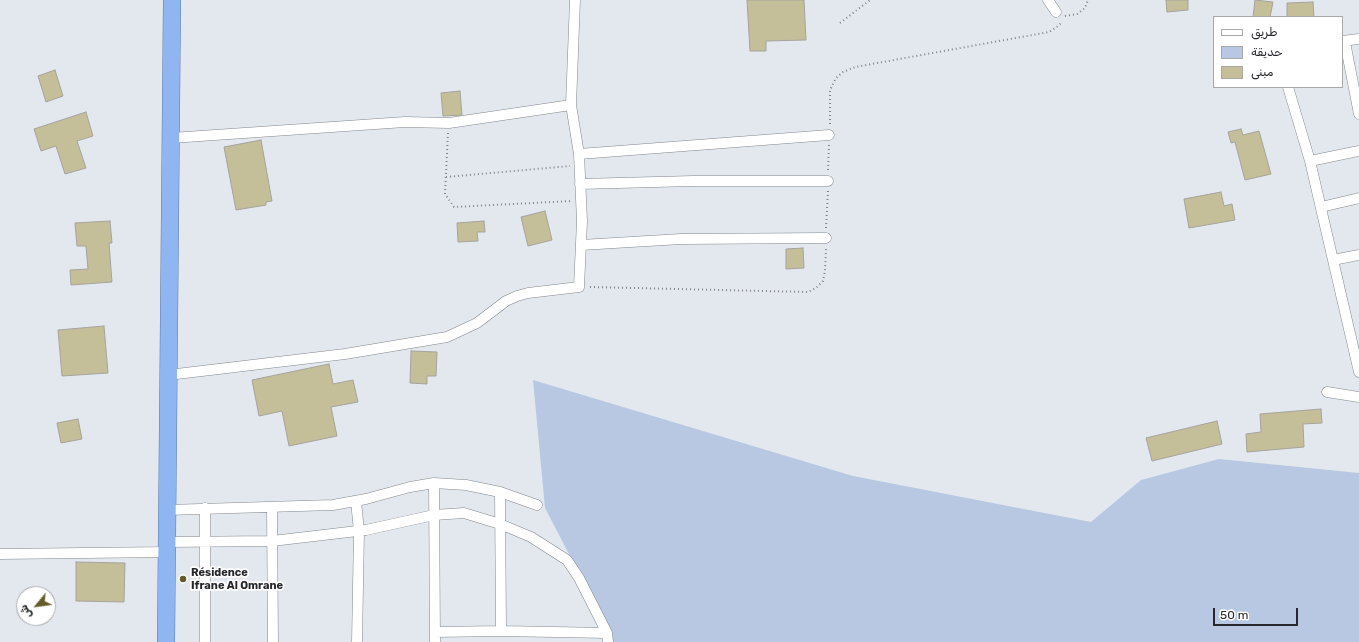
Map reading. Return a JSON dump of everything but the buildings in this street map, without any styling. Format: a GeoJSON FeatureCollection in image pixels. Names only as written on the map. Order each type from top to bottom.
{"type":"FeatureCollection","features":[{"type":"Feature","properties":{"kind":"highway"},"geometry":{"type":"LineString","coordinates":[[166,642],[172,0]]}},
{"type":"Feature","properties":{"kind":"street"},"geometry":{"type":"LineString","coordinates":[[168,375],[345,354],[447,337],[477,323],[506,301],[517,296],[528,293],[579,287],[581,200],[578,154],[571,105],[576,0]]}},
{"type":"Feature","properties":{"kind":"street"},"geometry":{"type":"LineString","coordinates":[[1048,0],[1056,12]]}},
{"type":"Feature","properties":{"kind":"street"},"geometry":{"type":"LineString","coordinates":[[1359,39],[1344,42],[1359,114]]}},
{"type":"Feature","properties":{"kind":"street"},"geometry":{"type":"LineString","coordinates":[[1288,88],[1310,161],[1359,372]]}},
{"type":"Feature","properties":{"kind":"street"},"geometry":{"type":"LineString","coordinates":[[170,138],[405,122],[449,123],[571,105]]}},
{"type":"Feature","properties":{"kind":"street"},"geometry":{"type":"LineString","coordinates":[[578,154],[829,135]]}},
{"type":"Feature","properties":{"kind":"street"},"geometry":{"type":"LineString","coordinates":[[1310,161],[1359,150]]}},
{"type":"Feature","properties":{"kind":"street"},"geometry":{"type":"LineString","coordinates":[[580,184],[693,181],[828,181]]}},
{"type":"Feature","properties":{"kind":"street"},"geometry":{"type":"LineString","coordinates":[[1321,207],[1359,198]]}},
{"type":"Feature","properties":{"kind":"street"},"geometry":{"type":"LineString","coordinates":[[581,245],[681,239],[826,238]]}},
{"type":"Feature","properties":{"kind":"street"},"geometry":{"type":"LineString","coordinates":[[1333,260],[1359,255]]}},
{"type":"Feature","properties":{"kind":"street"},"geometry":{"type":"LineString","coordinates":[[1327,392],[1359,397]]}},
{"type":"Feature","properties":{"kind":"street"},"geometry":{"type":"LineString","coordinates":[[167,510],[333,505],[434,483],[466,485],[500,492],[537,505]]}},
{"type":"Feature","properties":{"kind":"street"},"geometry":{"type":"LineString","coordinates":[[0,554],[167,547],[205,542],[272,541],[359,531],[434,515],[464,513],[500,524],[530,537],[567,560],[579,578],[607,637],[501,631],[435,637],[434,515],[434,483]]}},
{"type":"Feature","properties":{"kind":"street"},"geometry":{"type":"LineString","coordinates":[[500,492],[501,631]]}},
{"type":"Feature","properties":{"kind":"street"},"geometry":{"type":"LineString","coordinates":[[356,501],[359,531],[357,642]]}},
{"type":"Feature","properties":{"kind":"street"},"geometry":{"type":"LineString","coordinates":[[205,508],[205,642]]}},
{"type":"Feature","properties":{"kind":"street"},"geometry":{"type":"LineString","coordinates":[[272,508],[273,642]]}},
{"type":"Feature","properties":{"kind":"path"},"geometry":{"type":"LineString","coordinates":[[840,23],[870,0]]}},
{"type":"Feature","properties":{"kind":"path"},"geometry":{"type":"LineString","coordinates":[[1056,12],[1066,16],[1077,14],[1085,8],[1088,0]]}},
{"type":"Feature","properties":{"kind":"path"},"geometry":{"type":"LineString","coordinates":[[449,123],[445,194],[454,207],[581,200]]}},
{"type":"Feature","properties":{"kind":"path"},"geometry":{"type":"LineString","coordinates":[[446,177],[579,165]]}},
{"type":"Feature","properties":{"kind":"green space"},"geometry":{"type":"Polygon","coordinates":[[[533,380],[853,476],[1091,522],[1141,480],[1219,459],[1359,473],[1359,642],[606,642],[582,579],[545,508],[533,380]]]}},
{"type":"Feature","properties":{"kind":"place","name":"Résidence Ifrane Al Omrane"},"geometry":{"type":"Point","coordinates":[183,579]}}]}
